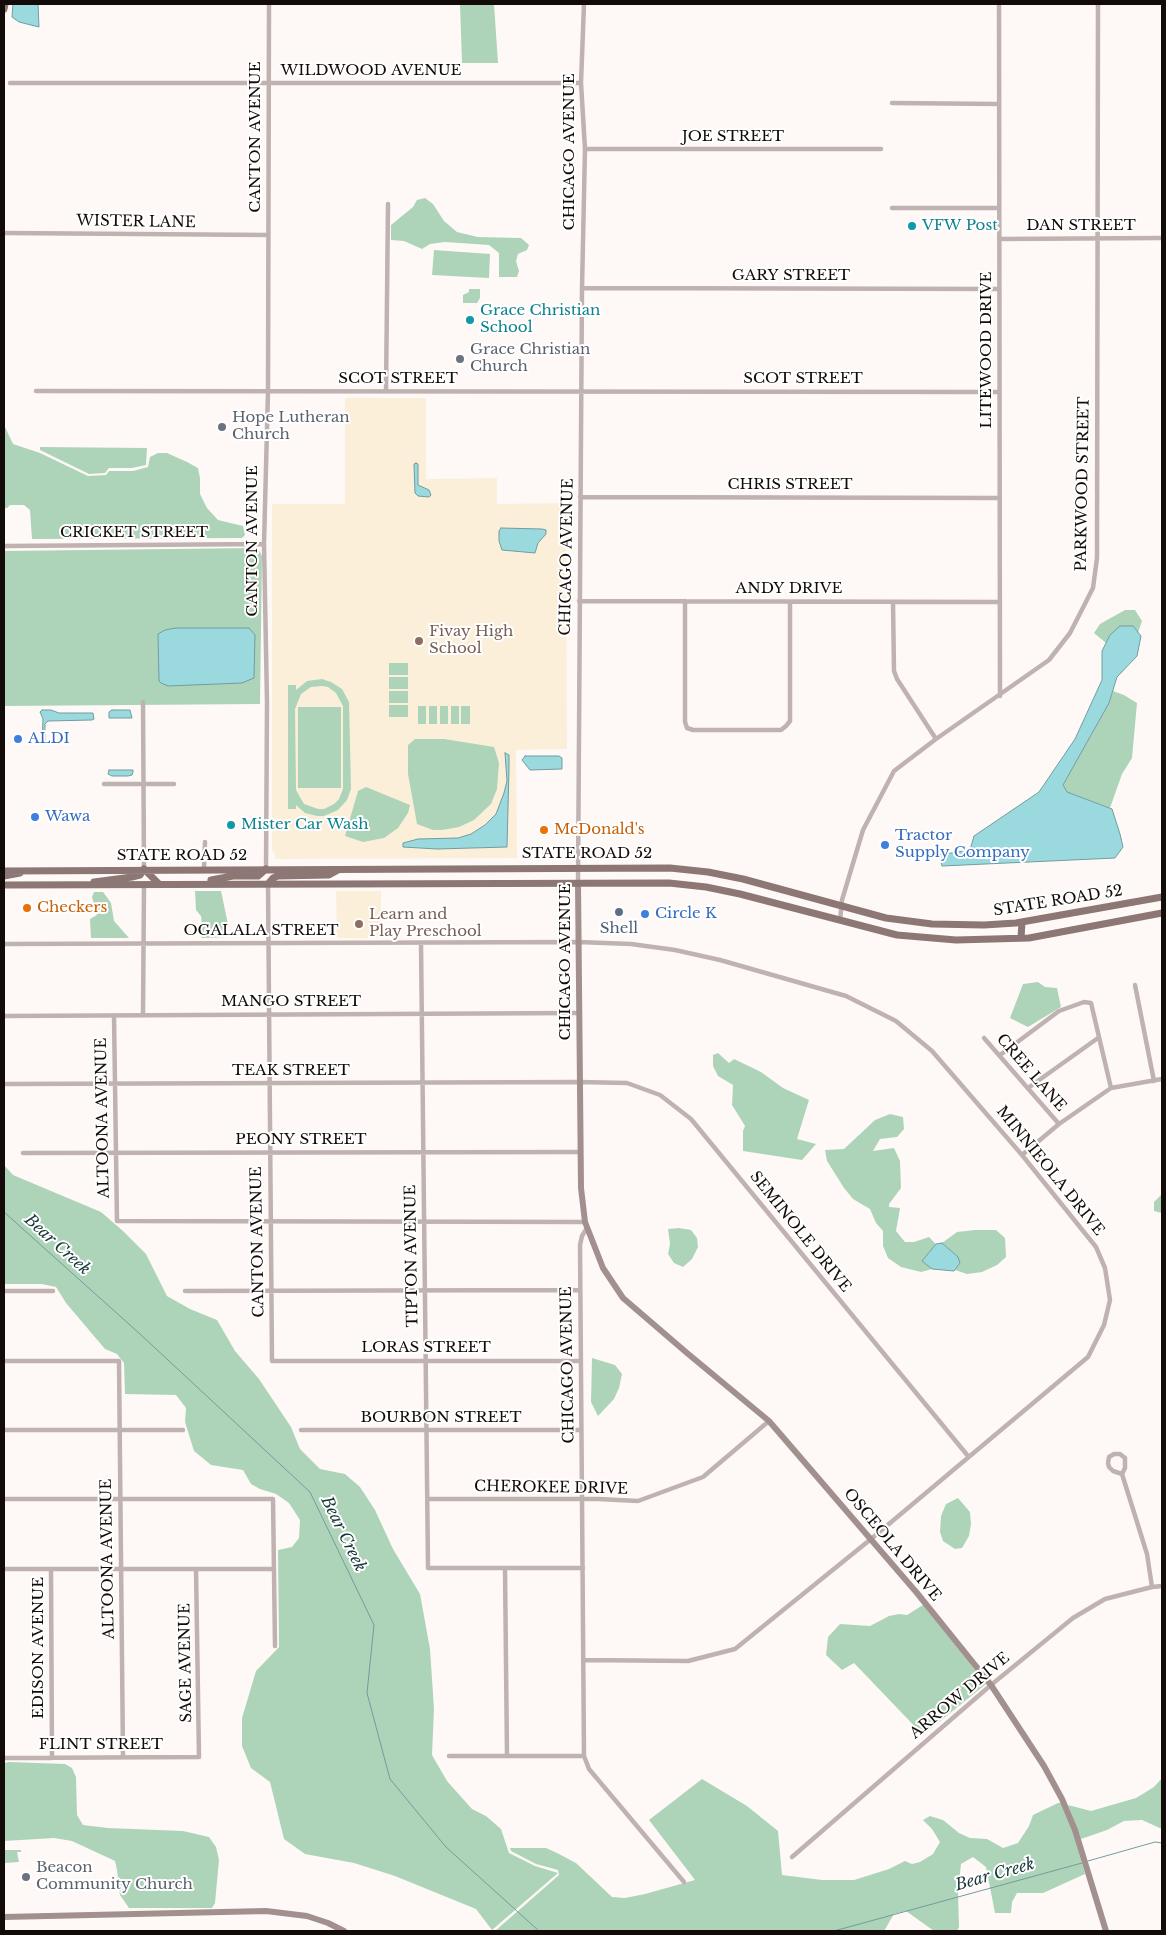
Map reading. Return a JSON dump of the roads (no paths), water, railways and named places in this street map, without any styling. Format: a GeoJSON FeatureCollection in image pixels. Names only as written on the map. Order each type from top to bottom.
{"type":"FeatureCollection","features":[{"type":"Feature","properties":{"kind":"main road"},"geometry":{"type":"LineString","coordinates":[[4,4],[4,9]]}},
{"type":"Feature","properties":{"kind":"main road","name":"STATE ROAD 52"},"geometry":{"type":"LineString","coordinates":[[4,870],[670,868],[708,872],[886,918],[932,924],[984,925],[1022,922],[1162,898]]}},
{"type":"Feature","properties":{"kind":"main road"},"geometry":{"type":"LineString","coordinates":[[86,884],[98,880],[140,875],[144,869],[158,884]]}},
{"type":"Feature","properties":{"kind":"main road"},"geometry":{"type":"LineString","coordinates":[[189,884],[233,876],[258,876],[266,869]]}},
{"type":"Feature","properties":{"kind":"main road"},"geometry":{"type":"LineString","coordinates":[[268,884],[273,878],[278,876],[329,875],[340,869]]}},
{"type":"Feature","properties":{"kind":"main road"},"geometry":{"type":"LineString","coordinates":[[4,876],[30,870]]}},
{"type":"Feature","properties":{"kind":"main road","name":"STATE ROAD 52"},"geometry":{"type":"LineString","coordinates":[[4,885],[669,883],[706,886],[840,921],[897,934],[932,939],[982,940],[1021,938],[1162,913]]}},
{"type":"Feature","properties":{"kind":"main road"},"geometry":{"type":"LineString","coordinates":[[1021,938],[1022,922]]}},
{"type":"Feature","properties":{"kind":"street","name":"CANTON AVENUE"},"geometry":{"type":"LineString","coordinates":[[266,869],[267,702],[264,544],[268,391],[269,4]]}},
{"type":"Feature","properties":{"kind":"street","name":"CHICAGO AVENUE"},"geometry":{"type":"LineString","coordinates":[[584,4],[582,84],[585,149],[577,867],[580,1152],[581,1188],[586,1225],[580,1245],[584,1756],[589,1769],[684,1882]]}},
{"type":"Feature","properties":{"kind":"street","name":"LITEWOOD DRIVE"},"geometry":{"type":"LineString","coordinates":[[999,4],[1000,696]]}},
{"type":"Feature","properties":{"kind":"street","name":"PARKWOOD STREET"},"geometry":{"type":"LineString","coordinates":[[840,921],[841,906],[863,830],[894,771],[936,739],[1049,660],[1070,632],[1093,588],[1097,558],[1098,4]]}},
{"type":"Feature","properties":{"kind":"street","name":"WILDWOOD AVENUE"},"geometry":{"type":"LineString","coordinates":[[10,83],[582,84]]}},
{"type":"Feature","properties":{"kind":"street"},"geometry":{"type":"LineString","coordinates":[[892,103],[999,104]]}},
{"type":"Feature","properties":{"kind":"street","name":"JOE STREET"},"geometry":{"type":"LineString","coordinates":[[585,149],[881,149]]}},
{"type":"Feature","properties":{"kind":"street"},"geometry":{"type":"LineString","coordinates":[[386,391],[388,204]]}},
{"type":"Feature","properties":{"kind":"street"},"geometry":{"type":"LineString","coordinates":[[892,208],[999,208]]}},
{"type":"Feature","properties":{"kind":"street","name":"WISTER LANE"},"geometry":{"type":"LineString","coordinates":[[4,233],[268,235]]}},
{"type":"Feature","properties":{"kind":"street","name":"DAN STREET"},"geometry":{"type":"LineString","coordinates":[[999,239],[1162,238]]}},
{"type":"Feature","properties":{"kind":"street","name":"GARY STREET"},"geometry":{"type":"LineString","coordinates":[[582,288],[999,289]]}},
{"type":"Feature","properties":{"kind":"street","name":"SCOT STREET"},"geometry":{"type":"LineString","coordinates":[[36,391],[999,392]]}},
{"type":"Feature","properties":{"kind":"street","name":"CHRIS STREET"},"geometry":{"type":"LineString","coordinates":[[580,497],[999,498]]}},
{"type":"Feature","properties":{"kind":"street","name":"CRICKET STREET"},"geometry":{"type":"LineString","coordinates":[[4,546],[264,544]]}},
{"type":"Feature","properties":{"kind":"street","name":"ANDY DRIVE"},"geometry":{"type":"LineString","coordinates":[[579,601],[1000,602]]}},
{"type":"Feature","properties":{"kind":"street"},"geometry":{"type":"LineString","coordinates":[[685,601],[684,722],[687,728],[693,730],[781,730],[790,721],[790,602]]}},
{"type":"Feature","properties":{"kind":"street"},"geometry":{"type":"LineString","coordinates":[[893,602],[894,671],[897,679],[936,739]]}},
{"type":"Feature","properties":{"kind":"street"},"geometry":{"type":"LineString","coordinates":[[143,702],[144,869]]}},
{"type":"Feature","properties":{"kind":"street"},"geometry":{"type":"LineString","coordinates":[[104,784],[174,784]]}},
{"type":"Feature","properties":{"kind":"street"},"geometry":{"type":"LineString","coordinates":[[204,869],[205,842]]}},
{"type":"Feature","properties":{"kind":"street"},"geometry":{"type":"LineString","coordinates":[[143,1016],[144,884]]}},
{"type":"Feature","properties":{"kind":"street","name":"CANTON AVENUE"},"geometry":{"type":"LineString","coordinates":[[268,884],[272,1361]]}},
{"type":"Feature","properties":{"kind":"street","name":"OGALALA STREET"},"geometry":{"type":"LineString","coordinates":[[4,944],[578,942]]}},
{"type":"Feature","properties":{"kind":"street","name":"MINNIEOLA DRIVE"},"geometry":{"type":"LineString","coordinates":[[578,942],[631,944],[675,950],[720,960],[846,996],[896,1021],[932,1051],[1022,1155],[1096,1247],[1105,1268],[1110,1300],[1104,1325],[1088,1357],[735,1649],[688,1661],[583,1660]]}},
{"type":"Feature","properties":{"kind":"street","name":"TIPTON AVENUE"},"geometry":{"type":"LineString","coordinates":[[421,943],[428,1568],[505,1568]]}},
{"type":"Feature","properties":{"kind":"street"},"geometry":{"type":"LineString","coordinates":[[1135,985],[1154,1080]]}},
{"type":"Feature","properties":{"kind":"street"},"geometry":{"type":"LineString","coordinates":[[1000,1055],[1059,1011],[1084,1002],[1091,1003],[1098,1038],[1112,1088]]}},
{"type":"Feature","properties":{"kind":"street","name":"MANGO STREET"},"geometry":{"type":"LineString","coordinates":[[4,1016],[578,1013]]}},
{"type":"Feature","properties":{"kind":"street","name":"ALTOONA AVENUE"},"geometry":{"type":"LineString","coordinates":[[114,1016],[117,1221],[271,1221]]}},
{"type":"Feature","properties":{"kind":"street","name":"CREE LANE"},"geometry":{"type":"LineString","coordinates":[[984,1038],[1059,1124]]}},
{"type":"Feature","properties":{"kind":"street"},"geometry":{"type":"LineString","coordinates":[[1028,1088],[1098,1038]]}},
{"type":"Feature","properties":{"kind":"street"},"geometry":{"type":"LineString","coordinates":[[1022,1155],[1059,1124],[1112,1088],[1162,1078]]}},
{"type":"Feature","properties":{"kind":"street","name":"TEAK STREET"},"geometry":{"type":"LineString","coordinates":[[4,1084],[579,1082]]}},
{"type":"Feature","properties":{"kind":"street","name":"SEMINOLE DRIVE"},"geometry":{"type":"LineString","coordinates":[[579,1082],[627,1083],[660,1095],[691,1119],[968,1456]]}},
{"type":"Feature","properties":{"kind":"street","name":"PEONY STREET"},"geometry":{"type":"LineString","coordinates":[[23,1153],[580,1152]]}},
{"type":"Feature","properties":{"kind":"street"},"geometry":{"type":"LineString","coordinates":[[271,1221],[424,1221],[586,1225]]}},
{"type":"Feature","properties":{"kind":"street","name":"OSCEOLA DRIVE"},"geometry":{"type":"LineString","coordinates":[[586,1225],[603,1268],[623,1298],[769,1421],[871,1538],[991,1685],[1044,1766],[1062,1799],[1075,1830],[1106,1931]]}},
{"type":"Feature","properties":{"kind":"street"},"geometry":{"type":"LineString","coordinates":[[185,1291],[580,1290]]}},
{"type":"Feature","properties":{"kind":"street"},"geometry":{"type":"LineString","coordinates":[[4,1292],[53,1291]]}},
{"type":"Feature","properties":{"kind":"street","name":"LORAS STREET"},"geometry":{"type":"LineString","coordinates":[[272,1361],[581,1360]]}},
{"type":"Feature","properties":{"kind":"street","name":"ALTOONA AVENUE"},"geometry":{"type":"LineString","coordinates":[[4,1362],[118,1361],[123,1757]]}},
{"type":"Feature","properties":{"kind":"street","name":"CHEROKEE DRIVE"},"geometry":{"type":"LineString","coordinates":[[428,1499],[638,1501],[703,1477],[769,1421]]}},
{"type":"Feature","properties":{"kind":"street"},"geometry":{"type":"LineString","coordinates":[[4,1430],[183,1430]]}},
{"type":"Feature","properties":{"kind":"street","name":"BOURBON STREET"},"geometry":{"type":"LineString","coordinates":[[301,1430],[581,1430]]}},
{"type":"Feature","properties":{"kind":"street"},"geometry":{"type":"LineString","coordinates":[[1122,1474],[1113,1471],[1109,1467],[1109,1457],[1114,1454],[1120,1454],[1125,1458],[1125,1468],[1122,1474],[1147,1554],[1152,1587]]}},
{"type":"Feature","properties":{"kind":"street"},"geometry":{"type":"LineString","coordinates":[[4,1499],[274,1499],[275,1646]]}},
{"type":"Feature","properties":{"kind":"street"},"geometry":{"type":"LineString","coordinates":[[4,1569],[274,1568]]}},
{"type":"Feature","properties":{"kind":"street"},"geometry":{"type":"LineString","coordinates":[[507,1756],[505,1568],[582,1568]]}},
{"type":"Feature","properties":{"kind":"street","name":"EDISON AVENUE"},"geometry":{"type":"LineString","coordinates":[[51,1569],[52,1758]]}},
{"type":"Feature","properties":{"kind":"street","name":"SAGE AVENUE"},"geometry":{"type":"LineString","coordinates":[[196,1569],[199,1757]]}},
{"type":"Feature","properties":{"kind":"street","name":"ARROW DRIVE"},"geometry":{"type":"LineString","coordinates":[[792,1857],[991,1685],[1073,1618],[1105,1599],[1162,1586]]}},
{"type":"Feature","properties":{"kind":"street"},"geometry":{"type":"LineString","coordinates":[[449,1756],[584,1756]]}},
{"type":"Feature","properties":{"kind":"street","name":"FLINT STREET"},"geometry":{"type":"LineString","coordinates":[[4,1758],[199,1757]]}},
{"type":"Feature","properties":{"kind":"street"},"geometry":{"type":"LineString","coordinates":[[4,1917],[266,1911],[306,1916],[328,1923],[344,1931]]}},
{"type":"Feature","properties":{"kind":"water"},"geometry":{"type":"Polygon","coordinates":[[[13,4],[38,4],[39,27],[19,22],[12,17],[13,4]]]}},
{"type":"Feature","properties":{"kind":"water"},"geometry":{"type":"Polygon","coordinates":[[[414,464],[418,464],[418,485],[429,490],[431,495],[429,497],[418,496],[415,493],[414,464]]]}},
{"type":"Feature","properties":{"kind":"water"},"geometry":{"type":"Polygon","coordinates":[[[501,528],[542,529],[546,530],[546,534],[538,543],[535,553],[502,550],[499,541],[499,531],[501,528]]]}},
{"type":"Feature","properties":{"kind":"water"},"geometry":{"type":"Polygon","coordinates":[[[1120,626],[1133,626],[1141,636],[1137,656],[1117,677],[1109,703],[1063,785],[1067,792],[1112,809],[1123,847],[1115,858],[942,866],[939,855],[970,850],[974,836],[1039,792],[1075,739],[1102,680],[1102,651],[1110,635],[1120,626]]]}},
{"type":"Feature","properties":{"kind":"water"},"geometry":{"type":"Polygon","coordinates":[[[176,628],[249,628],[255,635],[254,678],[242,683],[168,686],[161,683],[159,681],[158,634],[165,630],[176,628]]]}},
{"type":"Feature","properties":{"kind":"water"},"geometry":{"type":"Polygon","coordinates":[[[42,710],[51,710],[59,713],[93,713],[94,719],[48,721],[45,724],[45,743],[42,743],[43,719],[40,712],[42,710]]]}},
{"type":"Feature","properties":{"kind":"water"},"geometry":{"type":"Polygon","coordinates":[[[112,710],[130,710],[132,718],[109,718],[109,712],[112,710]]]}},
{"type":"Feature","properties":{"kind":"water"},"geometry":{"type":"Polygon","coordinates":[[[505,753],[509,755],[507,847],[437,849],[403,847],[403,843],[418,839],[458,838],[471,834],[485,825],[496,814],[504,793],[507,781],[505,753]]]}},
{"type":"Feature","properties":{"kind":"water"},"geometry":{"type":"Polygon","coordinates":[[[525,756],[559,756],[562,758],[562,769],[530,770],[522,760],[525,756]]]}},
{"type":"Feature","properties":{"kind":"water"},"geometry":{"type":"Polygon","coordinates":[[[109,770],[133,770],[133,772],[132,775],[128,776],[112,776],[108,774],[109,770]]]}},
{"type":"Feature","properties":{"kind":"water"},"geometry":{"type":"Polygon","coordinates":[[[942,1243],[958,1257],[960,1263],[954,1271],[932,1269],[922,1261],[936,1244],[942,1243]]]}},
{"type":"Feature","properties":{"kind":"waterway","name":"Bear Creek"},"geometry":{"type":"LineString","coordinates":[[4,1212],[140,1334],[310,1492],[374,1625],[367,1693],[390,1779],[446,1847],[539,1931]]}},
{"type":"Feature","properties":{"kind":"waterway","name":"Bear Creek"},"geometry":{"type":"LineString","coordinates":[[1088,1861],[1155,1842],[1162,1843]]}},
{"type":"Feature","properties":{"kind":"waterway","name":"Bear Creek"},"geometry":{"type":"LineString","coordinates":[[834,1931],[1082,1863]]}},
{"type":"Feature","properties":{"kind":"place","name":"VFW Post"},"geometry":{"type":"Point","coordinates":[912,226]}},
{"type":"Feature","properties":{"kind":"place","name":"Grace Christian School"},"geometry":{"type":"Point","coordinates":[470,320]}},
{"type":"Feature","properties":{"kind":"place","name":"Grace Christian Church"},"geometry":{"type":"Point","coordinates":[460,359]}},
{"type":"Feature","properties":{"kind":"place","name":"Hope Lutheran Church"},"geometry":{"type":"Point","coordinates":[222,427]}},
{"type":"Feature","properties":{"kind":"place","name":"Fivay High School"},"geometry":{"type":"Point","coordinates":[419,641]}},
{"type":"Feature","properties":{"kind":"place","name":"ALDI"},"geometry":{"type":"Point","coordinates":[18,739]}},
{"type":"Feature","properties":{"kind":"place","name":"Wawa"},"geometry":{"type":"Point","coordinates":[35,817]}},
{"type":"Feature","properties":{"kind":"place","name":"Mister Car Wash"},"geometry":{"type":"Point","coordinates":[231,825]}},
{"type":"Feature","properties":{"kind":"place","name":"McDonald's"},"geometry":{"type":"Point","coordinates":[544,830]}},
{"type":"Feature","properties":{"kind":"place","name":"Tractor Supply Company"},"geometry":{"type":"Point","coordinates":[885,845]}},
{"type":"Feature","properties":{"kind":"place","name":"Checkers"},"geometry":{"type":"Point","coordinates":[27,908]}},
{"type":"Feature","properties":{"kind":"place","name":"Shell"},"geometry":{"type":"Point","coordinates":[619,912]}},
{"type":"Feature","properties":{"kind":"place","name":"Circle K"},"geometry":{"type":"Point","coordinates":[645,914]}},
{"type":"Feature","properties":{"kind":"place","name":"Learn and Play Preschool"},"geometry":{"type":"Point","coordinates":[359,924]}},
{"type":"Feature","properties":{"kind":"place","name":"Beacon Community Church"},"geometry":{"type":"Point","coordinates":[26,1877]}}]}
